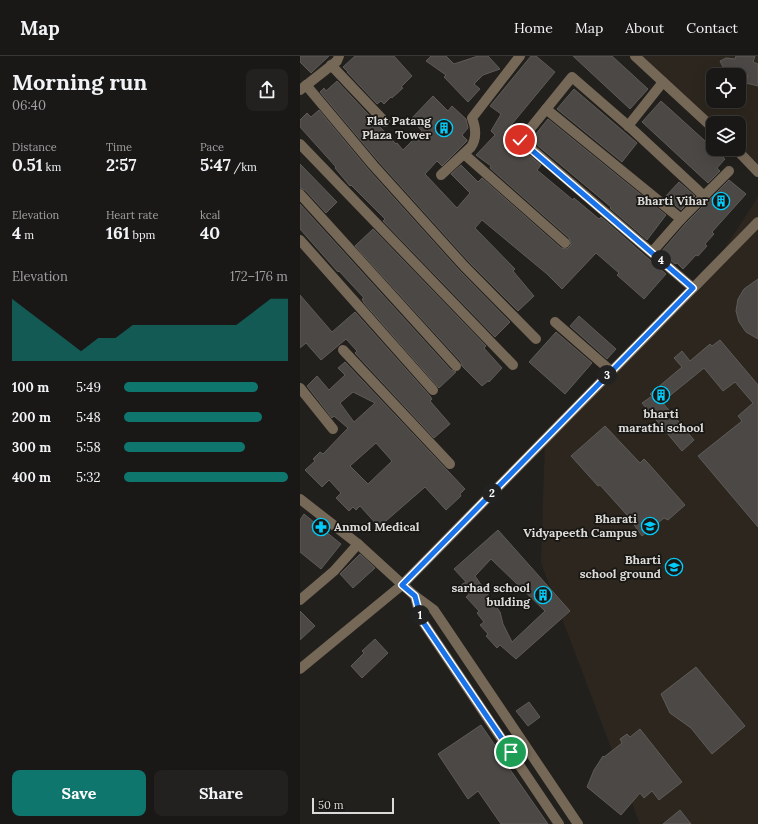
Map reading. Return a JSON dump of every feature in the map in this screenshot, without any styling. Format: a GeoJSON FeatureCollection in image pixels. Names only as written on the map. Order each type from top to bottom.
{"type":"FeatureCollection","features":[{"type":"Feature","properties":{"kind":"street"},"geometry":{"type":"LineString","coordinates":[[635,56],[706,122]]}},
{"type":"Feature","properties":{"kind":"street"},"geometry":{"type":"LineString","coordinates":[[441,175],[475,142],[475,125],[472,118],[516,58]]}},
{"type":"Feature","properties":{"kind":"street"},"geometry":{"type":"LineString","coordinates":[[385,122],[335,59],[303,87],[464,266],[536,339]]}},
{"type":"Feature","properties":{"kind":"street"},"geometry":{"type":"LineString","coordinates":[[693,288],[520,140],[572,78],[631,128],[704,196]]}},
{"type":"Feature","properties":{"kind":"street"},"geometry":{"type":"LineString","coordinates":[[631,128],[666,85]]}},
{"type":"Feature","properties":{"kind":"street"},"geometry":{"type":"LineString","coordinates":[[546,109],[681,219]]}},
{"type":"Feature","properties":{"kind":"street"},"geometry":{"type":"LineString","coordinates":[[300,144],[513,365]]}},
{"type":"Feature","properties":{"kind":"street"},"geometry":{"type":"LineString","coordinates":[[464,154],[565,243]]}},
{"type":"Feature","properties":{"kind":"street"},"geometry":{"type":"LineString","coordinates":[[743,156],[758,172]]}},
{"type":"Feature","properties":{"kind":"street"},"geometry":{"type":"LineString","coordinates":[[652,252],[681,219],[729,171]]}},
{"type":"Feature","properties":{"kind":"street"},"geometry":{"type":"LineString","coordinates":[[300,194],[456,366]]}},
{"type":"Feature","properties":{"kind":"street"},"geometry":{"type":"LineString","coordinates":[[300,669],[402,585],[758,222]]}},
{"type":"Feature","properties":{"kind":"street"},"geometry":{"type":"LineString","coordinates":[[300,240],[433,390]]}},
{"type":"Feature","properties":{"kind":"street"},"geometry":{"type":"LineString","coordinates":[[555,322],[611,371]]}},
{"type":"Feature","properties":{"kind":"street"},"geometry":{"type":"LineString","coordinates":[[343,350],[450,464]]}},
{"type":"Feature","properties":{"kind":"street"},"geometry":{"type":"LineString","coordinates":[[300,388],[333,429]]}},
{"type":"Feature","properties":{"kind":"street"},"geometry":{"type":"LineString","coordinates":[[300,499],[358,544],[402,585],[434,610],[578,824]]}},
{"type":"Feature","properties":{"kind":"street"},"geometry":{"type":"LineString","coordinates":[[300,600],[334,571],[358,544]]}},
{"type":"Feature","properties":{"kind":"street"},"geometry":{"type":"LineString","coordinates":[[415,596],[421,619],[559,824]]}},
{"type":"Feature","properties":{"kind":"shaded area"},"geometry":{"type":"Polygon","coordinates":[[[634,56],[758,56],[758,172],[745,156],[746,156],[746,116],[706,117],[634,56]]]}},
{"type":"Feature","properties":{"kind":"shaded area","name":"Bharati Vidyapeeth Campus"},"geometry":{"type":"Polygon","coordinates":[[[758,197],[758,824],[640,824],[541,563],[545,439],[710,271],[758,197]]]}},
{"type":"Feature","properties":{"kind":"building"},"geometry":{"type":"Polygon","coordinates":[[[300,56],[329,56],[311,73],[300,62],[300,56]]]}},
{"type":"Feature","properties":{"kind":"building"},"geometry":{"type":"Polygon","coordinates":[[[355,56],[394,56],[412,76],[401,87],[403,88],[392,98],[391,97],[384,104],[381,101],[377,104],[343,67],[355,56]]]}},
{"type":"Feature","properties":{"kind":"building"},"geometry":{"type":"Polygon","coordinates":[[[431,56],[446,56],[454,64],[478,56],[488,56],[500,69],[483,75],[474,84],[480,89],[468,102],[444,77],[446,75],[426,61],[431,56]]]}},
{"type":"Feature","properties":{"kind":"building"},"geometry":{"type":"Polygon","coordinates":[[[531,56],[536,56],[555,72],[507,130],[515,137],[515,142],[517,145],[541,165],[537,170],[573,200],[574,198],[599,219],[601,217],[666,274],[644,299],[617,275],[619,273],[596,253],[562,289],[547,274],[482,220],[475,228],[515,269],[513,271],[534,296],[518,311],[469,262],[378,161],[320,92],[324,88],[326,91],[337,81],[403,150],[422,131],[411,119],[433,96],[448,111],[452,106],[466,119],[468,128],[462,135],[467,141],[442,166],[437,161],[425,174],[457,208],[470,193],[451,174],[461,165],[478,182],[482,178],[561,248],[567,249],[571,245],[569,238],[490,168],[491,166],[476,155],[495,135],[491,131],[501,114],[490,106],[531,56]]]}},
{"type":"Feature","properties":{"kind":"building"},"geometry":{"type":"Polygon","coordinates":[[[573,56],[612,56],[648,89],[630,109],[573,56]]]}},
{"type":"Feature","properties":{"kind":"building"},"geometry":{"type":"Polygon","coordinates":[[[736,56],[755,56],[753,62],[758,64],[758,86],[746,83],[748,75],[746,75],[746,68],[724,68],[720,61],[726,58],[735,59],[736,56]]]}},
{"type":"Feature","properties":{"kind":"building"},"geometry":{"type":"Polygon","coordinates":[[[574,89],[637,143],[622,162],[557,109],[574,89]]]}},
{"type":"Feature","properties":{"kind":"building"},"geometry":{"type":"Polygon","coordinates":[[[661,101],[706,142],[706,156],[722,156],[725,159],[717,168],[720,171],[708,183],[642,122],[661,101]]]}},
{"type":"Feature","properties":{"kind":"building"},"geometry":{"type":"Polygon","coordinates":[[[319,110],[368,169],[459,270],[510,322],[495,337],[383,221],[385,219],[351,185],[350,186],[335,168],[336,167],[300,127],[300,120],[307,113],[311,117],[319,110]]]}},
{"type":"Feature","properties":{"kind":"building"},"geometry":{"type":"Polygon","coordinates":[[[548,119],[666,215],[647,240],[610,208],[611,207],[531,140],[548,119]]]}},
{"type":"Feature","properties":{"kind":"building"},"geometry":{"type":"Polygon","coordinates":[[[300,164],[337,202],[326,213],[305,190],[300,188],[300,164]]]}},
{"type":"Feature","properties":{"kind":"building"},"geometry":{"type":"Polygon","coordinates":[[[729,180],[746,194],[712,232],[714,234],[705,244],[707,246],[683,269],[661,252],[686,223],[729,180]]]}},
{"type":"Feature","properties":{"kind":"building"},"geometry":{"type":"Polygon","coordinates":[[[679,182],[695,196],[681,210],[665,197],[679,182]]]}},
{"type":"Feature","properties":{"kind":"building"},"geometry":{"type":"Polygon","coordinates":[[[300,204],[451,370],[456,372],[439,388],[364,303],[362,299],[364,298],[339,271],[338,272],[300,229],[300,204]]]}},
{"type":"Feature","properties":{"kind":"building"},"geometry":{"type":"Polygon","coordinates":[[[373,229],[486,346],[484,348],[502,368],[489,382],[488,381],[482,386],[462,366],[461,362],[355,246],[373,229]]]}},
{"type":"Feature","properties":{"kind":"building"},"geometry":{"type":"Polygon","coordinates":[[[758,279],[758,339],[746,332],[739,322],[736,311],[738,299],[744,289],[758,279]]]}},
{"type":"Feature","properties":{"kind":"building"},"geometry":{"type":"Polygon","coordinates":[[[300,295],[332,332],[355,312],[430,396],[432,399],[430,401],[450,424],[434,438],[355,353],[357,351],[346,339],[321,360],[306,343],[300,348],[300,295]]]}},
{"type":"Feature","properties":{"kind":"building"},"geometry":{"type":"Polygon","coordinates":[[[579,316],[616,349],[607,359],[570,326],[579,316]]]}},
{"type":"Feature","properties":{"kind":"building"},"geometry":{"type":"Polygon","coordinates":[[[556,332],[592,363],[565,394],[529,362],[556,332]]]}},
{"type":"Feature","properties":{"kind":"building"},"geometry":{"type":"Polygon","coordinates":[[[720,340],[758,385],[758,527],[698,456],[742,421],[738,416],[753,403],[735,382],[723,391],[704,368],[662,402],[694,440],[682,451],[642,403],[652,396],[650,394],[682,367],[674,358],[682,351],[690,361],[710,344],[712,346],[720,340]]]}},
{"type":"Feature","properties":{"kind":"building"},"geometry":{"type":"Polygon","coordinates":[[[345,362],[465,489],[460,494],[461,496],[446,510],[425,487],[379,527],[360,506],[356,510],[353,507],[349,511],[336,498],[341,493],[329,480],[322,487],[305,470],[315,461],[313,459],[320,452],[323,454],[348,428],[334,416],[332,418],[307,386],[317,376],[329,390],[345,375],[338,368],[345,362]],[[353,392],[340,403],[354,422],[375,403],[353,392]],[[376,443],[350,466],[368,484],[392,461],[376,443]]]}},
{"type":"Feature","properties":{"kind":"building"},"geometry":{"type":"Polygon","coordinates":[[[605,426],[640,463],[644,459],[685,505],[668,520],[664,518],[642,536],[627,515],[571,456],[605,426]]]}},
{"type":"Feature","properties":{"kind":"building"},"geometry":{"type":"Polygon","coordinates":[[[304,514],[341,544],[321,569],[300,552],[300,520],[304,514]]]}},
{"type":"Feature","properties":{"kind":"building","name":"sarhad school bulding"},"geometry":{"type":"Polygon","coordinates":[[[498,530],[570,611],[516,659],[500,645],[497,648],[486,636],[488,634],[480,625],[484,622],[477,613],[479,611],[466,597],[469,594],[461,585],[466,582],[454,569],[498,530]],[[491,559],[475,576],[500,612],[503,624],[512,642],[545,611],[491,559]]]}},
{"type":"Feature","properties":{"kind":"building"},"geometry":{"type":"Polygon","coordinates":[[[360,554],[375,568],[353,588],[340,574],[360,554]]]}},
{"type":"Feature","properties":{"kind":"building"},"geometry":{"type":"Polygon","coordinates":[[[300,611],[315,626],[300,640],[300,611]]]}},
{"type":"Feature","properties":{"kind":"building"},"geometry":{"type":"Polygon","coordinates":[[[375,639],[388,653],[362,678],[351,666],[364,653],[362,651],[375,639]]]}},
{"type":"Feature","properties":{"kind":"building"},"geometry":{"type":"Polygon","coordinates":[[[696,667],[745,726],[712,754],[691,728],[670,713],[661,694],[696,667]]]}},
{"type":"Feature","properties":{"kind":"building"},"geometry":{"type":"Polygon","coordinates":[[[529,702],[540,717],[528,726],[516,711],[529,702]]]}},
{"type":"Feature","properties":{"kind":"building"},"geometry":{"type":"Polygon","coordinates":[[[481,725],[548,824],[501,824],[478,791],[468,799],[438,754],[481,725]]]}},
{"type":"Feature","properties":{"kind":"building"},"geometry":{"type":"Polygon","coordinates":[[[640,729],[682,782],[659,800],[652,791],[644,798],[640,793],[621,815],[587,787],[594,770],[603,756],[604,757],[622,743],[620,739],[627,734],[630,737],[640,729]]]}},
{"type":"Feature","properties":{"kind":"building"},"geometry":{"type":"Polygon","coordinates":[[[680,810],[691,824],[663,824],[680,810]]]}},
{"type":"Feature","properties":{"kind":"place","name":"Flat Patang Plaza Tower"},"geometry":{"type":"Point","coordinates":[444,128]}},
{"type":"Feature","properties":{"kind":"place","name":"Bharti Vihar"},"geometry":{"type":"Point","coordinates":[721,201]}},
{"type":"Feature","properties":{"kind":"place","name":"bharti marathi school"},"geometry":{"type":"Point","coordinates":[661,395]}},
{"type":"Feature","properties":{"kind":"place","name":"Bharati Vidyapeeth Campus"},"geometry":{"type":"Point","coordinates":[650,526]}},
{"type":"Feature","properties":{"kind":"place","name":"Anmol Medical"},"geometry":{"type":"Point","coordinates":[321,527]}},
{"type":"Feature","properties":{"kind":"place","name":"Bharti school ground"},"geometry":{"type":"Point","coordinates":[674,567]}},
{"type":"Feature","properties":{"kind":"place","name":"sarhad school bulding"},"geometry":{"type":"Point","coordinates":[543,595]}},
{"type":"Feature","properties":{"kind":"route"},"geometry":{"type":"LineString","coordinates":[[511,752],[421,619],[415,596],[402,585],[693,288],[520,140]]}}]}
